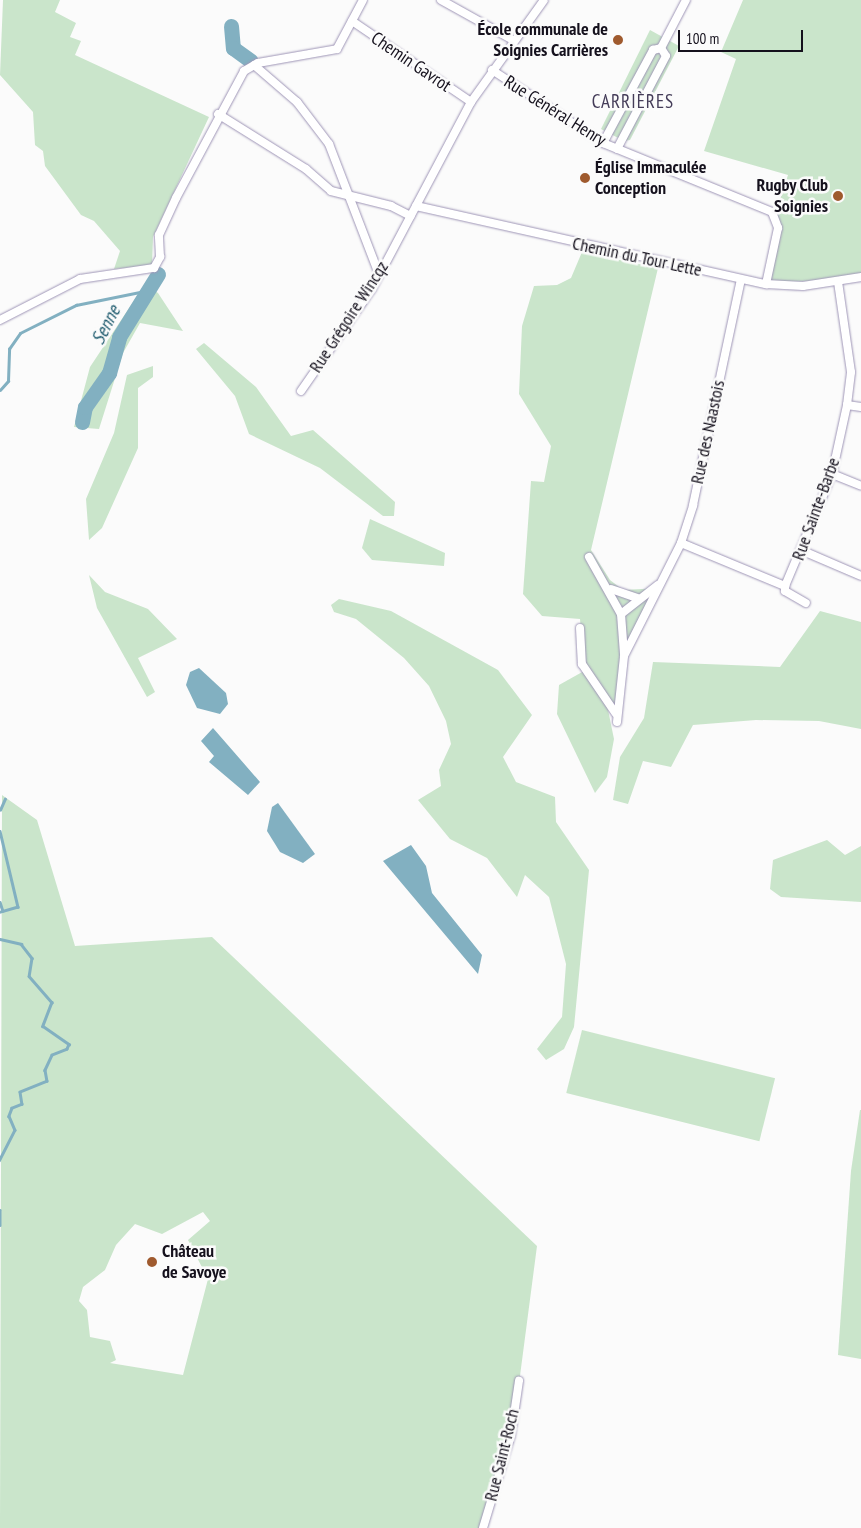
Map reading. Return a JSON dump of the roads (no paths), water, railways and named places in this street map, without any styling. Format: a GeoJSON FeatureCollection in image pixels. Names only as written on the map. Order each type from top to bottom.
{"type":"FeatureCollection","features":[{"type":"Feature","properties":{"kind":"street"},"geometry":{"type":"LineString","coordinates":[[0,320],[80,279],[154,268],[160,257],[158,235],[218,114],[244,71],[254,65],[336,48],[364,0]]}},
{"type":"Feature","properties":{"kind":"street"},"geometry":{"type":"LineString","coordinates":[[441,0],[513,40]]}},
{"type":"Feature","properties":{"kind":"street","name":"Rue Grégoire Wincqz"},"geometry":{"type":"LineString","coordinates":[[301,391],[379,274],[471,102],[513,40],[544,0]]}},
{"type":"Feature","properties":{"kind":"street"},"geometry":{"type":"LineString","coordinates":[[603,143],[653,50],[661,48],[686,0]]}},
{"type":"Feature","properties":{"kind":"street","name":"Chemin Gavrot"},"geometry":{"type":"LineString","coordinates":[[352,21],[471,102]]}},
{"type":"Feature","properties":{"kind":"street"},"geometry":{"type":"LineString","coordinates":[[617,149],[666,56],[661,48]]}},
{"type":"Feature","properties":{"kind":"street"},"geometry":{"type":"LineString","coordinates":[[254,65],[316,125],[350,196],[368,256],[379,274]]}},
{"type":"Feature","properties":{"kind":"street","name":"Rue Général Henry"},"geometry":{"type":"LineString","coordinates":[[492,70],[603,143],[772,212],[778,228],[766,284]]}},
{"type":"Feature","properties":{"kind":"street"},"geometry":{"type":"LineString","coordinates":[[218,114],[306,169],[331,191],[391,206],[411,216]]}},
{"type":"Feature","properties":{"kind":"street","name":"Chemin du Tour Lette"},"geometry":{"type":"LineString","coordinates":[[416,206],[741,280],[766,284],[838,282],[861,277]]}},
{"type":"Feature","properties":{"kind":"street","name":"Rue des Naastois"},"geometry":{"type":"LineString","coordinates":[[624,656],[682,543],[741,280]]}},
{"type":"Feature","properties":{"kind":"street","name":"Rue Sainte-Barbe"},"geometry":{"type":"LineString","coordinates":[[785,586],[803,551],[832,474],[847,405],[851,372],[838,282]]}},
{"type":"Feature","properties":{"kind":"street"},"geometry":{"type":"LineString","coordinates":[[847,405],[861,407]]}},
{"type":"Feature","properties":{"kind":"street"},"geometry":{"type":"LineString","coordinates":[[832,474],[861,486]]}},
{"type":"Feature","properties":{"kind":"street"},"geometry":{"type":"LineString","coordinates":[[682,543],[785,586],[785,591],[806,603]]}},
{"type":"Feature","properties":{"kind":"street"},"geometry":{"type":"LineString","coordinates":[[803,551],[861,576]]}},
{"type":"Feature","properties":{"kind":"street","name":"Rue des Naastois"},"geometry":{"type":"LineString","coordinates":[[580,628],[582,664],[605,693],[617,722],[624,656],[621,614],[611,590],[589,557]]}},
{"type":"Feature","properties":{"kind":"street"},"geometry":{"type":"LineString","coordinates":[[621,614],[637,598],[663,581]]}},
{"type":"Feature","properties":{"kind":"street"},"geometry":{"type":"LineString","coordinates":[[611,590],[637,598]]}},
{"type":"Feature","properties":{"kind":"street"},"geometry":{"type":"LineString","coordinates":[[605,693],[620,691]]}},
{"type":"Feature","properties":{"kind":"street","name":"Rue Saint-Roch"},"geometry":{"type":"LineString","coordinates":[[483,1528],[511,1435],[519,1381]]}},
{"type":"Feature","properties":{"kind":"water"},"geometry":{"type":"Polygon","coordinates":[[[199,668],[226,693],[228,704],[220,714],[197,708],[186,685],[190,672],[199,668]]]}},
{"type":"Feature","properties":{"kind":"water"},"geometry":{"type":"Polygon","coordinates":[[[213,728],[260,782],[248,795],[209,762],[214,756],[201,741],[213,728]]]}},
{"type":"Feature","properties":{"kind":"water"},"geometry":{"type":"Polygon","coordinates":[[[278,803],[315,854],[303,863],[280,852],[267,831],[272,807],[278,803]]]}},
{"type":"Feature","properties":{"kind":"water"},"geometry":{"type":"Polygon","coordinates":[[[411,845],[426,866],[432,893],[482,955],[478,974],[383,861],[411,845]]]}},
{"type":"Feature","properties":{"kind":"waterway","name":"Senne"},"geometry":{"type":"LineString","coordinates":[[231,26],[233,48],[251,61]]}},
{"type":"Feature","properties":{"kind":"waterway","name":"Senne"},"geometry":{"type":"LineString","coordinates":[[82,422],[85,407],[109,373],[119,337],[158,274]]}},
{"type":"Feature","properties":{"kind":"waterway"},"geometry":{"type":"LineString","coordinates":[[0,390],[8,381],[9,349],[20,333],[76,305],[150,290]]}},
{"type":"Feature","properties":{"kind":"waterway"},"geometry":{"type":"LineString","coordinates":[[0,810],[5,799]]}},
{"type":"Feature","properties":{"kind":"waterway"},"geometry":{"type":"LineString","coordinates":[[0,831],[18,907],[0,912]]}},
{"type":"Feature","properties":{"kind":"waterway"},"geometry":{"type":"LineString","coordinates":[[0,902],[3,911]]}},
{"type":"Feature","properties":{"kind":"waterway"},"geometry":{"type":"LineString","coordinates":[[0,939],[21,944],[32,958],[29,976],[52,1002],[43,1026],[69,1044],[67,1049],[52,1055],[45,1070],[47,1081],[20,1092],[22,1104],[12,1108],[9,1116],[15,1130],[0,1160]]}},
{"type":"Feature","properties":{"kind":"waterway"},"geometry":{"type":"LineString","coordinates":[[0,1210],[0,1225]]}},
{"type":"Feature","properties":{"kind":"place","name":"École communale de Soignies Carrières"},"geometry":{"type":"Point","coordinates":[618,40]}},
{"type":"Feature","properties":{"kind":"place","name":"Église Immaculée Conception"},"geometry":{"type":"Point","coordinates":[585,178]}},
{"type":"Feature","properties":{"kind":"place","name":"Rugby Club Soignies"},"geometry":{"type":"Point","coordinates":[838,196]}},
{"type":"Feature","properties":{"kind":"place","name":"Château de Savoye"},"geometry":{"type":"Point","coordinates":[152,1262]}},
{"type":"Feature","properties":{"kind":"district","name":"CARRIÈRES"},"geometry":{"type":"Point","coordinates":[633,102]}}]}
